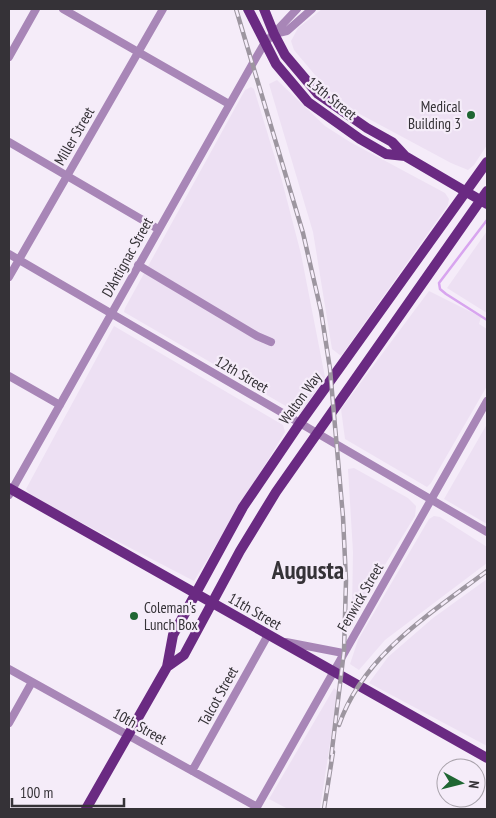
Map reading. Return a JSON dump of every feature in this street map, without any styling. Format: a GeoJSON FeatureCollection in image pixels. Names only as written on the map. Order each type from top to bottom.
{"type":"FeatureCollection","features":[{"type":"Feature","properties":{"kind":"main road","name":"13th Street"},"geometry":{"type":"LineString","coordinates":[[248,9],[264,44],[276,64],[308,102],[373,147],[386,154],[405,156]]}},
{"type":"Feature","properties":{"kind":"main road","name":"13th Street"},"geometry":{"type":"LineString","coordinates":[[264,9],[285,55],[318,94],[367,128],[392,142],[405,156],[468,191],[485,198]]}},
{"type":"Feature","properties":{"kind":"main road","name":"Walton Way"},"geometry":{"type":"LineString","coordinates":[[86,809],[167,667],[173,635],[243,508],[300,423],[487,162]]}},
{"type":"Feature","properties":{"kind":"main road","name":"Walton Way"},"geometry":{"type":"LineString","coordinates":[[167,667],[184,655],[252,530],[317,433],[485,198]]}},
{"type":"Feature","properties":{"kind":"main road","name":"11th Street"},"geometry":{"type":"LineString","coordinates":[[10,491],[487,758]]}},
{"type":"Feature","properties":{"kind":"street"},"geometry":{"type":"LineString","coordinates":[[9,57],[36,9]]}},
{"type":"Feature","properties":{"kind":"street"},"geometry":{"type":"LineString","coordinates":[[63,9],[229,104]]}},
{"type":"Feature","properties":{"kind":"street","name":"Miller Street"},"geometry":{"type":"LineString","coordinates":[[9,277],[162,9]]}},
{"type":"Feature","properties":{"kind":"street","name":"D'Antignac Street"},"geometry":{"type":"LineString","coordinates":[[10,491],[264,44],[297,9]]}},
{"type":"Feature","properties":{"kind":"street","name":"D'Antignac Street"},"geometry":{"type":"LineString","coordinates":[[274,34],[287,31],[312,9]]}},
{"type":"Feature","properties":{"kind":"street"},"geometry":{"type":"LineString","coordinates":[[9,142],[158,229]]}},
{"type":"Feature","properties":{"kind":"street","name":"12th Street"},"geometry":{"type":"LineString","coordinates":[[9,254],[487,532]]}},
{"type":"Feature","properties":{"kind":"street"},"geometry":{"type":"LineString","coordinates":[[138,265],[271,342]]}},
{"type":"Feature","properties":{"kind":"street"},"geometry":{"type":"LineString","coordinates":[[9,376],[60,405]]}},
{"type":"Feature","properties":{"kind":"street","name":"Fenwick Street"},"geometry":{"type":"LineString","coordinates":[[257,807],[487,401]]}},
{"type":"Feature","properties":{"kind":"street"},"geometry":{"type":"LineString","coordinates":[[272,638],[344,653]]}},
{"type":"Feature","properties":{"kind":"street","name":"Talcot Street"},"geometry":{"type":"LineString","coordinates":[[192,771],[272,638]]}},
{"type":"Feature","properties":{"kind":"street","name":"10th Street"},"geometry":{"type":"LineString","coordinates":[[9,669],[257,807]]}},
{"type":"Feature","properties":{"kind":"street"},"geometry":{"type":"LineString","coordinates":[[9,723],[32,682]]}},
{"type":"Feature","properties":{"kind":"shaded area"},"geometry":{"type":"Polygon","coordinates":[[[322,9],[487,9],[487,145],[474,165],[468,170],[451,163],[356,112],[326,88],[294,50],[291,41],[298,28],[322,9]]]}},
{"type":"Feature","properties":{"kind":"shaded area"},"geometry":{"type":"Polygon","coordinates":[[[277,80],[325,126],[350,142],[445,193],[449,199],[448,205],[341,356],[332,349],[313,232],[269,84],[277,80]]]}},
{"type":"Feature","properties":{"kind":"shaded area"},"geometry":{"type":"Polygon","coordinates":[[[251,87],[254,89],[282,181],[301,254],[325,377],[301,413],[296,412],[124,312],[245,90],[251,87]]]}},
{"type":"Feature","properties":{"kind":"shaded area"},"geometry":{"type":"Polygon","coordinates":[[[487,231],[487,313],[447,288],[487,231]]]}},
{"type":"Feature","properties":{"kind":"shaded area"},"geometry":{"type":"Polygon","coordinates":[[[429,291],[481,317],[479,324],[487,329],[487,386],[427,487],[345,439],[341,409],[429,291]]]}},
{"type":"Feature","properties":{"kind":"shaded area"},"geometry":{"type":"Polygon","coordinates":[[[114,326],[283,425],[285,432],[194,581],[32,497],[26,489],[114,326]]]}},
{"type":"Feature","properties":{"kind":"shaded area"},"geometry":{"type":"Polygon","coordinates":[[[487,424],[487,524],[444,499],[487,424]]]}},
{"type":"Feature","properties":{"kind":"shaded area"},"geometry":{"type":"Polygon","coordinates":[[[354,468],[408,498],[416,506],[415,516],[354,615],[352,610],[353,552],[348,469],[354,468]]]}},
{"type":"Feature","properties":{"kind":"shaded area"},"geometry":{"type":"Polygon","coordinates":[[[434,516],[440,517],[487,547],[487,563],[385,640],[359,670],[350,664],[358,640],[429,519],[434,516]]]}},
{"type":"Feature","properties":{"kind":"shaded area"},"geometry":{"type":"Polygon","coordinates":[[[487,579],[487,746],[369,683],[388,657],[433,618],[487,579]]]}},
{"type":"Feature","properties":{"kind":"shaded area"},"geometry":{"type":"Polygon","coordinates":[[[334,688],[338,691],[320,809],[288,809],[269,799],[334,688]]]}},
{"type":"Feature","properties":{"kind":"waterway"},"geometry":{"type":"LineString","coordinates":[[487,220],[439,283],[440,289],[446,294],[487,320]]}},
{"type":"Feature","properties":{"kind":"railway"},"geometry":{"type":"LineString","coordinates":[[236,9],[303,233],[321,311],[330,369],[343,517],[346,581],[344,651],[331,758]]}},
{"type":"Feature","properties":{"kind":"railway"},"geometry":{"type":"LineString","coordinates":[[339,725],[350,700],[364,677],[382,657],[422,620],[487,571]]}},
{"type":"Feature","properties":{"kind":"railway"},"geometry":{"type":"LineString","coordinates":[[324,809],[333,752]]}},
{"type":"Feature","properties":{"kind":"place","name":"Medical Building 3"},"geometry":{"type":"Point","coordinates":[471,115]}},
{"type":"Feature","properties":{"kind":"place","name":"Coleman's Lunch Box"},"geometry":{"type":"Point","coordinates":[134,616]}},
{"type":"Feature","properties":{"kind":"district","name":"Augusta"},"geometry":{"type":"Point","coordinates":[308,570]}}]}
